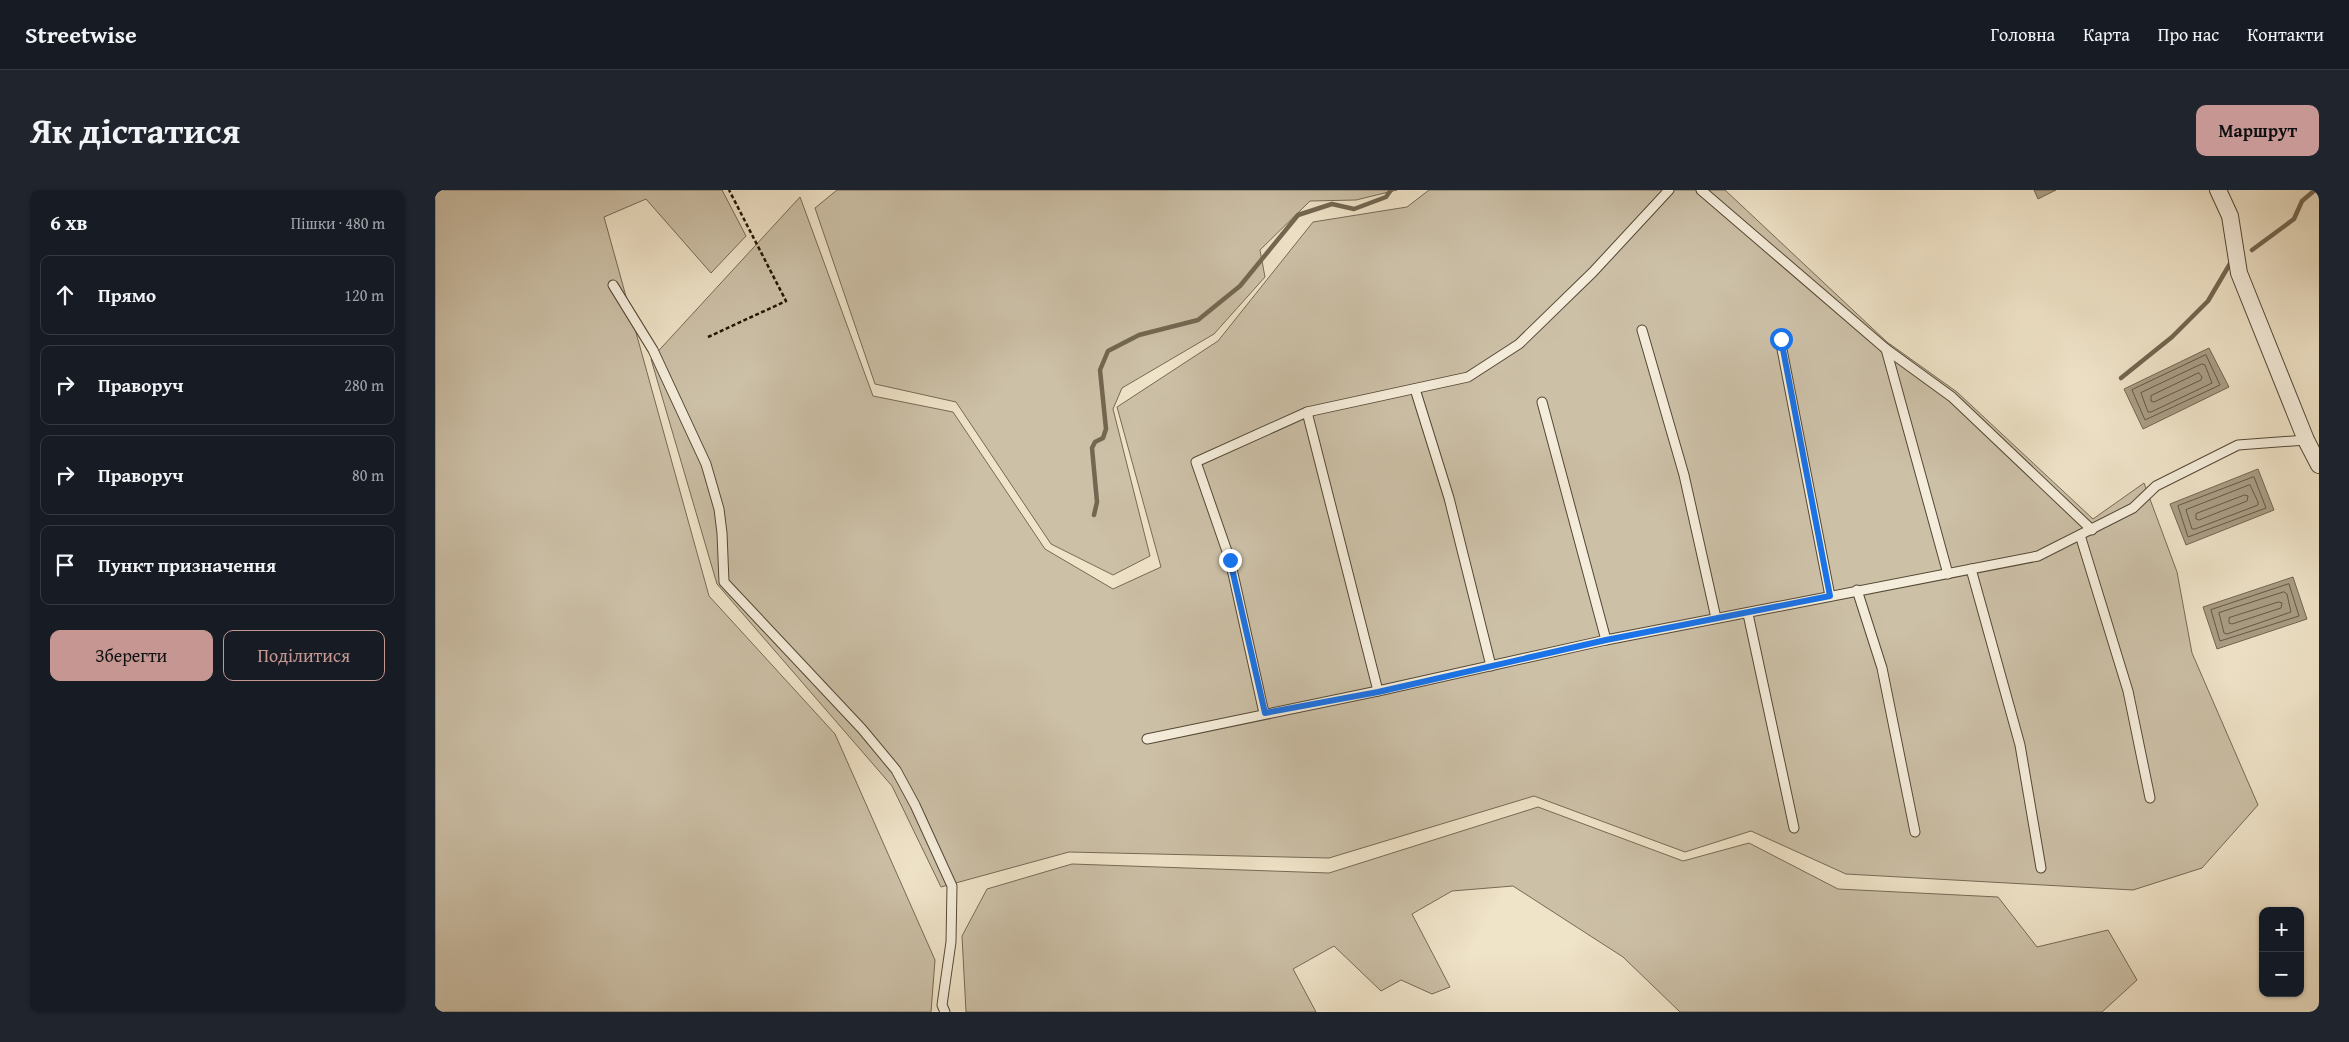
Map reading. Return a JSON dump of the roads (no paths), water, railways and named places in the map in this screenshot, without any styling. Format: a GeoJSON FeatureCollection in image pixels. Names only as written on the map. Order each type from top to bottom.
{"type":"FeatureCollection","features":[{"type":"Feature","properties":{"kind":"street"},"geometry":{"type":"LineString","coordinates":[[2218,190],[2230,216],[2239,273],[2306,440],[2319,465]]}},
{"type":"Feature","properties":{"kind":"lane"},"geometry":{"type":"LineString","coordinates":[[1265,713],[1230,560],[1196,462],[1307,412],[1468,377],[1519,344],[1593,272],[1669,190]]}},
{"type":"Feature","properties":{"kind":"lane"},"geometry":{"type":"LineString","coordinates":[[1701,190],[1886,350],[1952,397],[2092,530]]}},
{"type":"Feature","properties":{"kind":"lane"},"geometry":{"type":"LineString","coordinates":[[613,285],[653,350],[706,464],[719,509],[724,582],[862,729],[896,770],[952,886],[951,942],[942,1005],[945,1012]]}},
{"type":"Feature","properties":{"kind":"lane"},"geometry":{"type":"LineString","coordinates":[[1642,330],[1684,475],[1716,618]]}},
{"type":"Feature","properties":{"kind":"lane"},"geometry":{"type":"LineString","coordinates":[[1781,339],[1830,596]]}},
{"type":"Feature","properties":{"kind":"lane"},"geometry":{"type":"LineString","coordinates":[[1886,350],[1948,574]]}},
{"type":"Feature","properties":{"kind":"lane"},"geometry":{"type":"LineString","coordinates":[[1415,389],[1449,498],[1491,666]]}},
{"type":"Feature","properties":{"kind":"lane"},"geometry":{"type":"LineString","coordinates":[[1542,402],[1606,640]]}},
{"type":"Feature","properties":{"kind":"lane"},"geometry":{"type":"LineString","coordinates":[[1307,412],[1378,692]]}},
{"type":"Feature","properties":{"kind":"lane"},"geometry":{"type":"LineString","coordinates":[[1147,739],[1265,713],[1378,692],[1606,640],[1716,618],[1748,614],[1857,590],[2038,556],[2133,508],[2156,486],[2238,445],[2306,440]]}},
{"type":"Feature","properties":{"kind":"lane"},"geometry":{"type":"LineString","coordinates":[[2080,535],[2128,691],[2150,798]]}},
{"type":"Feature","properties":{"kind":"lane"},"geometry":{"type":"LineString","coordinates":[[1971,569],[2020,745],[2041,868]]}},
{"type":"Feature","properties":{"kind":"lane"},"geometry":{"type":"LineString","coordinates":[[1857,590],[1882,668],[1915,832]]}},
{"type":"Feature","properties":{"kind":"lane"},"geometry":{"type":"LineString","coordinates":[[1748,614],[1794,828]]}},
{"type":"Feature","properties":{"kind":"water"},"geometry":{"type":"Polygon","coordinates":[[[2034,190],[2056,190],[2038,199],[2034,190]]]}},
{"type":"Feature","properties":{"kind":"water"},"geometry":{"type":"Polygon","coordinates":[[[2209,348],[2229,387],[2143,429],[2124,389],[2209,348]]]}},
{"type":"Feature","properties":{"kind":"water"},"geometry":{"type":"Polygon","coordinates":[[[2258,469],[2274,510],[2186,545],[2170,504],[2258,469]]]}},
{"type":"Feature","properties":{"kind":"water"},"geometry":{"type":"Polygon","coordinates":[[[2293,577],[2307,619],[2217,649],[2203,607],[2293,577]]]}},
{"type":"Feature","properties":{"kind":"waterway"},"geometry":{"type":"LineString","coordinates":[[1094,515],[1097,502],[1092,448],[1095,442],[1103,438],[1106,429],[1100,370],[1108,351],[1139,335],[1198,320],[1240,286],[1298,215],[1332,204],[1354,209],[1386,197],[1391,190]]}},
{"type":"Feature","properties":{"kind":"waterway"},"geometry":{"type":"LineString","coordinates":[[2252,250],[2294,219],[2302,201],[2315,190]]}},
{"type":"Feature","properties":{"kind":"waterway"},"geometry":{"type":"LineString","coordinates":[[2121,378],[2172,337],[2208,301],[2231,262]]}}]}
